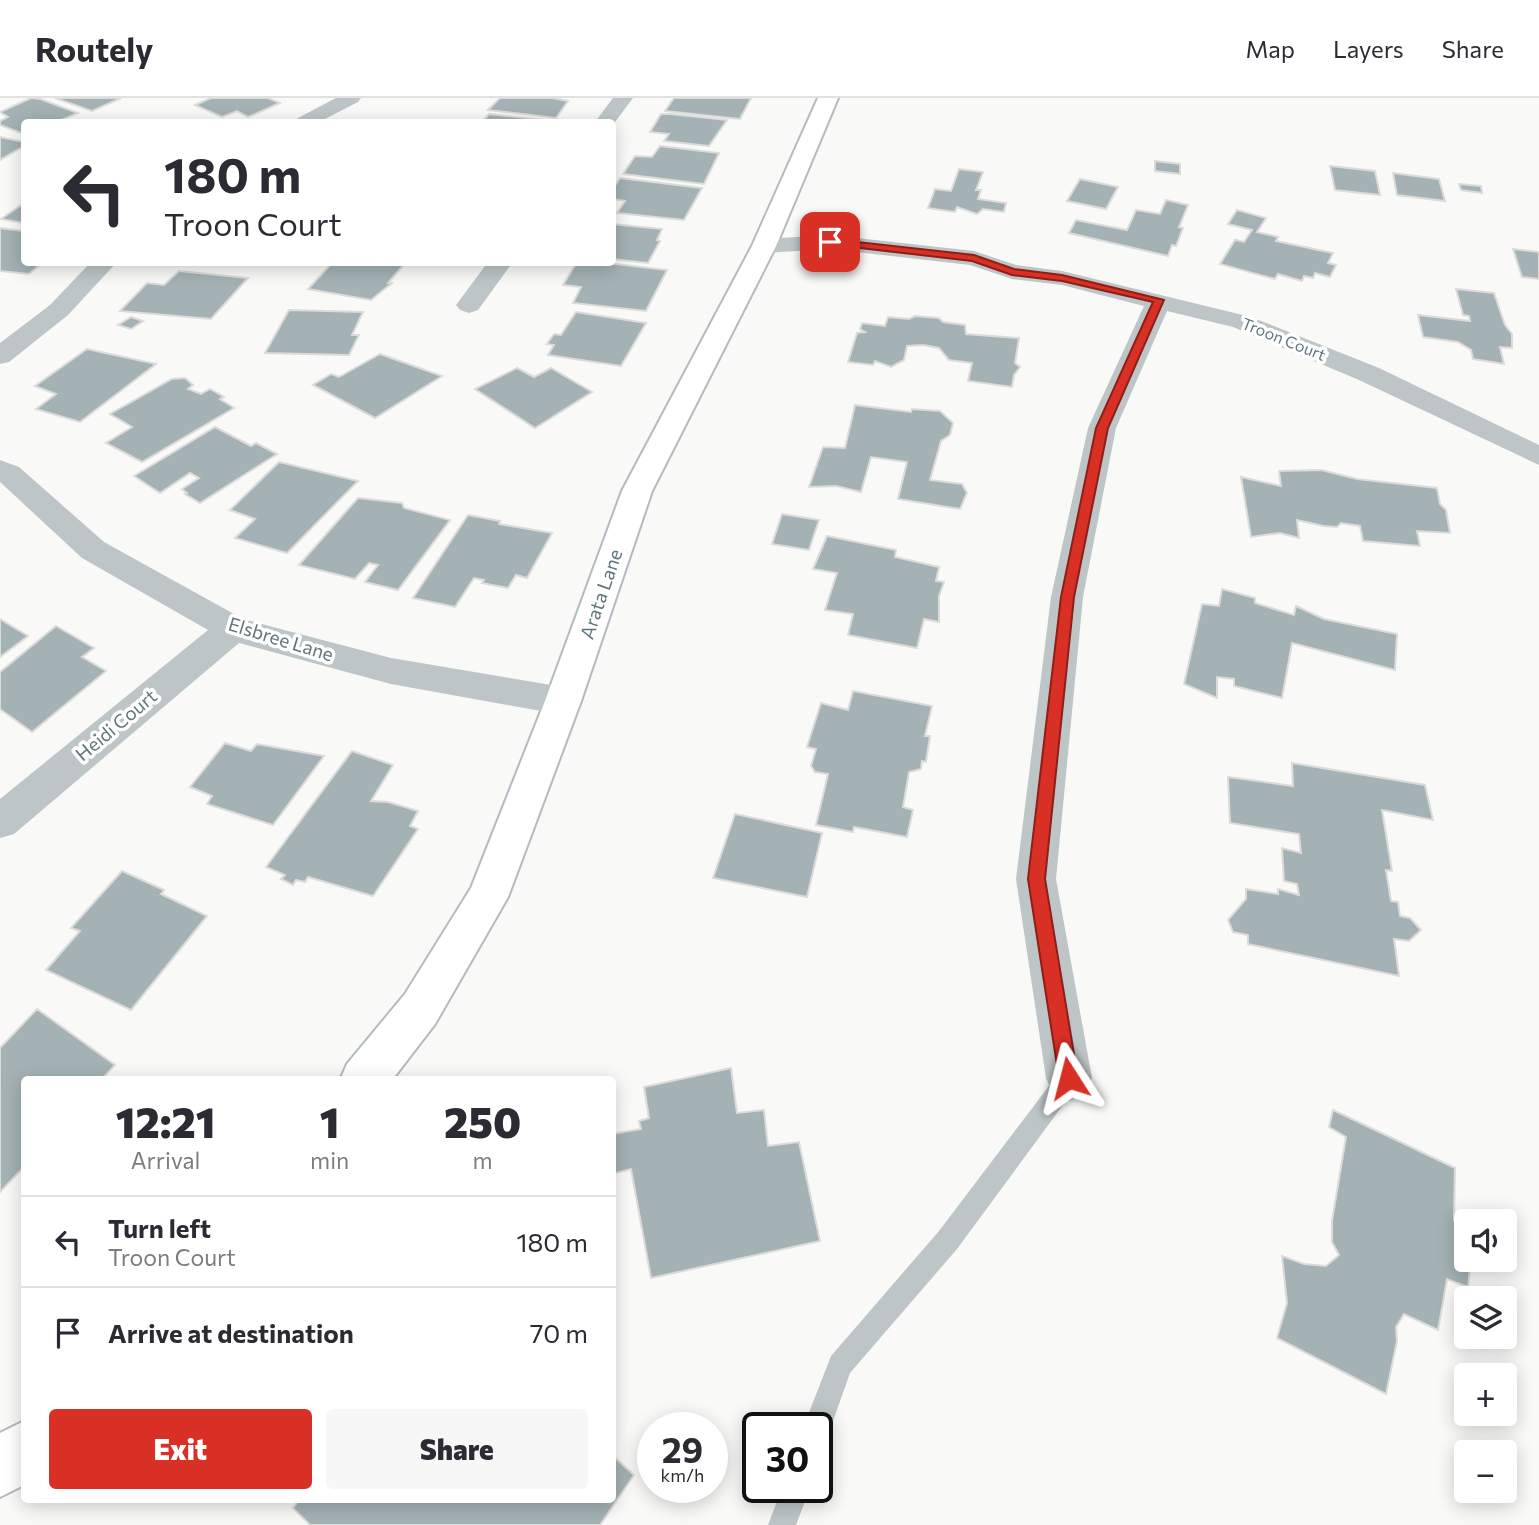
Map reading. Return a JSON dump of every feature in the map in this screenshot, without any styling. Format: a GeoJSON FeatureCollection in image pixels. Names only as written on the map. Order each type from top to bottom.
{"type":"FeatureCollection","features":[{"type":"Feature","properties":{"kind":"street"},"geometry":{"type":"LineString","coordinates":[[311,119],[351,98]]}},
{"type":"Feature","properties":{"kind":"street"},"geometry":{"type":"LineString","coordinates":[[607,119],[623,98]]}},
{"type":"Feature","properties":{"kind":"street","name":"Arata Lane"},"geometry":{"type":"LineString","coordinates":[[365,1076],[420,1009],[488,897],[564,701],[637,491],[764,246],[828,98]]}},
{"type":"Feature","properties":{"kind":"street","name":"Troon Court"},"geometry":{"type":"LineString","coordinates":[[764,246],[823,263],[973,278],[1012,272],[1062,278],[1242,322],[1369,374],[1539,456]]}},
{"type":"Feature","properties":{"kind":"street"},"geometry":{"type":"LineString","coordinates":[[0,356],[59,310],[101,266]]}},
{"type":"Feature","properties":{"kind":"street"},"geometry":{"type":"LineString","coordinates":[[469,305],[498,266]]}},
{"type":"Feature","properties":{"kind":"street"},"geometry":{"type":"LineString","coordinates":[[1069,1078],[1036,879],[1066,610],[1102,428],[1159,300]]}},
{"type":"Feature","properties":{"kind":"street","name":"Elsbree Lane"},"geometry":{"type":"LineString","coordinates":[[0,470],[9,474],[93,550],[233,629],[391,671],[564,701]]}},
{"type":"Feature","properties":{"kind":"street","name":"Heidi Court"},"geometry":{"type":"LineString","coordinates":[[0,822],[233,629]]}},
{"type":"Feature","properties":{"kind":"street"},"geometry":{"type":"LineString","coordinates":[[0,1469],[21,1452]]}},
{"type":"Feature","properties":{"kind":"lane"},"geometry":{"type":"LineString","coordinates":[[823,1412],[840,1365],[948,1240],[1069,1078]]}},
{"type":"Feature","properties":{"kind":"lane"},"geometry":{"type":"LineString","coordinates":[[782,1525],[790,1503]]}},
{"type":"Feature","properties":{"kind":"building"},"geometry":{"type":"Polygon","coordinates":[[[31,98],[78,113],[64,119],[21,119],[21,133],[0,125],[0,121],[8,117],[0,112],[31,98]]]}},
{"type":"Feature","properties":{"kind":"building"},"geometry":{"type":"Polygon","coordinates":[[[55,98],[121,98],[92,111],[55,98]]]}},
{"type":"Feature","properties":{"kind":"building"},"geometry":{"type":"Polygon","coordinates":[[[211,98],[268,98],[280,103],[248,117],[237,111],[222,117],[195,105],[211,98]]]}},
{"type":"Feature","properties":{"kind":"building"},"geometry":{"type":"Polygon","coordinates":[[[500,98],[552,98],[568,101],[556,118],[488,110],[500,98]]]}},
{"type":"Feature","properties":{"kind":"building"},"geometry":{"type":"Polygon","coordinates":[[[674,98],[751,98],[740,119],[665,111],[674,98]]]}},
{"type":"Feature","properties":{"kind":"building"},"geometry":{"type":"Polygon","coordinates":[[[489,114],[536,119],[485,119],[489,114]]]}},
{"type":"Feature","properties":{"kind":"building"},"geometry":{"type":"Polygon","coordinates":[[[661,114],[727,120],[709,146],[664,141],[669,134],[650,132],[661,114]]]}},
{"type":"Feature","properties":{"kind":"building"},"geometry":{"type":"Polygon","coordinates":[[[0,137],[21,141],[21,148],[0,160],[0,137]]]}},
{"type":"Feature","properties":{"kind":"building"},"geometry":{"type":"Polygon","coordinates":[[[660,146],[719,153],[704,184],[623,174],[635,156],[652,157],[660,146]]]}},
{"type":"Feature","properties":{"kind":"building"},"geometry":{"type":"Polygon","coordinates":[[[1155,161],[1180,164],[1180,174],[1155,171],[1155,161]]]}},
{"type":"Feature","properties":{"kind":"building"},"geometry":{"type":"Polygon","coordinates":[[[1330,166],[1375,171],[1380,195],[1335,190],[1330,166]]]}},
{"type":"Feature","properties":{"kind":"building"},"geometry":{"type":"Polygon","coordinates":[[[959,169],[983,172],[976,190],[981,190],[978,199],[1006,203],[1004,212],[983,209],[977,214],[957,207],[955,212],[928,208],[935,189],[951,191],[959,169]]]}},
{"type":"Feature","properties":{"kind":"building"},"geometry":{"type":"Polygon","coordinates":[[[1393,173],[1439,179],[1445,201],[1397,195],[1393,173]]]}},
{"type":"Feature","properties":{"kind":"building"},"geometry":{"type":"Polygon","coordinates":[[[620,178],[702,188],[684,220],[617,213],[625,201],[616,200],[616,184],[620,178]]]}},
{"type":"Feature","properties":{"kind":"building"},"geometry":{"type":"Polygon","coordinates":[[[1080,179],[1118,187],[1106,209],[1067,201],[1080,179]]]}},
{"type":"Feature","properties":{"kind":"building"},"geometry":{"type":"Polygon","coordinates":[[[1459,184],[1481,186],[1482,193],[1461,190],[1459,184]]]}},
{"type":"Feature","properties":{"kind":"building"},"geometry":{"type":"Polygon","coordinates":[[[1166,200],[1188,205],[1179,227],[1183,228],[1176,246],[1172,245],[1168,256],[1069,233],[1076,220],[1127,230],[1136,210],[1160,214],[1166,200]]]}},
{"type":"Feature","properties":{"kind":"building"},"geometry":{"type":"Polygon","coordinates":[[[21,205],[21,222],[1,219],[21,205]]]}},
{"type":"Feature","properties":{"kind":"building"},"geometry":{"type":"Polygon","coordinates":[[[1237,210],[1266,218],[1257,232],[1278,237],[1276,241],[1333,253],[1328,263],[1336,265],[1330,277],[1315,273],[1313,278],[1304,276],[1302,281],[1278,274],[1275,279],[1220,264],[1235,240],[1244,242],[1252,230],[1228,224],[1237,210]]]}},
{"type":"Feature","properties":{"kind":"building"},"geometry":{"type":"Polygon","coordinates":[[[616,224],[662,229],[657,240],[660,241],[648,263],[616,259],[616,224]]]}},
{"type":"Feature","properties":{"kind":"building"},"geometry":{"type":"Polygon","coordinates":[[[0,228],[21,231],[21,266],[38,266],[29,274],[0,271],[0,228]]]}},
{"type":"Feature","properties":{"kind":"building"},"geometry":{"type":"Polygon","coordinates":[[[1513,249],[1539,252],[1539,279],[1522,277],[1513,249]]]}},
{"type":"Feature","properties":{"kind":"building"},"geometry":{"type":"Polygon","coordinates":[[[616,264],[667,270],[646,311],[573,303],[581,287],[563,285],[575,266],[616,264]]]}},
{"type":"Feature","properties":{"kind":"building"},"geometry":{"type":"Polygon","coordinates":[[[329,266],[403,266],[388,283],[392,283],[371,300],[308,289],[329,266]]]}},
{"type":"Feature","properties":{"kind":"building"},"geometry":{"type":"Polygon","coordinates":[[[179,271],[248,278],[211,319],[120,311],[147,283],[164,285],[179,271]]]}},
{"type":"Feature","properties":{"kind":"building"},"geometry":{"type":"Polygon","coordinates":[[[1456,289],[1494,293],[1505,325],[1512,334],[1512,348],[1500,347],[1504,364],[1473,359],[1471,350],[1458,342],[1423,337],[1418,315],[1470,321],[1469,316],[1463,315],[1456,289]]]}},
{"type":"Feature","properties":{"kind":"building"},"geometry":{"type":"Polygon","coordinates":[[[289,310],[363,312],[352,335],[359,335],[349,355],[265,353],[289,310]]]}},
{"type":"Feature","properties":{"kind":"building"},"geometry":{"type":"Polygon","coordinates":[[[576,312],[646,323],[621,366],[548,355],[554,345],[547,344],[554,334],[561,335],[576,312]]]}},
{"type":"Feature","properties":{"kind":"building"},"geometry":{"type":"Polygon","coordinates":[[[915,316],[939,318],[943,322],[965,325],[966,334],[1019,338],[1015,363],[1020,367],[1014,375],[1012,387],[968,381],[972,363],[949,360],[939,348],[923,345],[907,346],[904,360],[891,367],[875,361],[873,365],[848,362],[857,333],[865,332],[860,329],[862,323],[885,326],[888,317],[909,319],[915,316]]]}},
{"type":"Feature","properties":{"kind":"building"},"geometry":{"type":"Polygon","coordinates":[[[131,317],[143,321],[131,329],[118,325],[131,317]]]}},
{"type":"Feature","properties":{"kind":"building"},"geometry":{"type":"Polygon","coordinates":[[[87,349],[156,364],[80,422],[36,409],[56,394],[35,386],[87,349]]]}},
{"type":"Feature","properties":{"kind":"building"},"geometry":{"type":"Polygon","coordinates":[[[380,354],[442,376],[375,418],[313,385],[331,374],[339,377],[380,354]]]}},
{"type":"Feature","properties":{"kind":"building"},"geometry":{"type":"Polygon","coordinates":[[[517,368],[534,377],[551,368],[592,392],[535,428],[475,389],[517,368]]]}},
{"type":"Feature","properties":{"kind":"building"},"geometry":{"type":"Polygon","coordinates":[[[185,378],[193,385],[188,389],[201,394],[210,389],[224,397],[220,399],[234,408],[142,462],[106,443],[132,427],[110,414],[172,379],[185,378]]]}},
{"type":"Feature","properties":{"kind":"building"},"geometry":{"type":"Polygon","coordinates":[[[855,405],[911,412],[912,409],[940,411],[953,423],[950,435],[941,441],[930,480],[962,484],[967,493],[960,509],[898,499],[907,462],[871,457],[861,492],[836,486],[809,487],[823,447],[845,448],[855,405]]]}},
{"type":"Feature","properties":{"kind":"building"},"geometry":{"type":"Polygon","coordinates":[[[215,427],[251,446],[256,443],[277,454],[200,503],[185,494],[187,493],[182,489],[199,478],[190,473],[160,493],[134,476],[215,427]]]}},
{"type":"Feature","properties":{"kind":"building"},"geometry":{"type":"Polygon","coordinates":[[[279,462],[358,481],[287,553],[235,538],[255,519],[230,510],[279,462]]]}},
{"type":"Feature","properties":{"kind":"building"},"geometry":{"type":"Polygon","coordinates":[[[1321,470],[1357,479],[1437,488],[1440,504],[1446,510],[1450,533],[1417,531],[1420,546],[1363,541],[1360,526],[1341,523],[1337,527],[1324,526],[1297,520],[1299,538],[1280,533],[1251,537],[1241,477],[1281,486],[1279,471],[1321,470]]]}},
{"type":"Feature","properties":{"kind":"building"},"geometry":{"type":"Polygon","coordinates":[[[358,498],[402,503],[404,508],[450,520],[398,590],[365,582],[378,565],[369,563],[355,579],[299,565],[358,498]]]}},
{"type":"Feature","properties":{"kind":"building"},"geometry":{"type":"Polygon","coordinates":[[[782,514],[819,520],[809,550],[772,544],[782,514]]]}},
{"type":"Feature","properties":{"kind":"building"},"geometry":{"type":"Polygon","coordinates":[[[468,515],[500,521],[499,524],[552,533],[527,578],[516,575],[508,588],[482,583],[484,580],[474,578],[455,607],[413,598],[468,515]]]}},
{"type":"Feature","properties":{"kind":"building"},"geometry":{"type":"Polygon","coordinates":[[[827,536],[896,550],[895,557],[939,567],[936,581],[944,582],[939,596],[939,622],[924,619],[917,648],[848,635],[853,614],[825,610],[837,573],[813,569],[827,536]]]}},
{"type":"Feature","properties":{"kind":"building"},"geometry":{"type":"Polygon","coordinates":[[[1222,589],[1255,598],[1255,603],[1294,615],[1296,606],[1324,619],[1397,634],[1395,670],[1292,643],[1282,698],[1234,686],[1234,679],[1217,677],[1217,698],[1184,684],[1202,604],[1219,606],[1222,589]]]}},
{"type":"Feature","properties":{"kind":"building"},"geometry":{"type":"Polygon","coordinates":[[[0,619],[28,636],[0,657],[0,619]]]}},
{"type":"Feature","properties":{"kind":"building"},"geometry":{"type":"Polygon","coordinates":[[[56,626],[94,648],[82,657],[106,671],[32,732],[0,709],[0,672],[56,626]]]}},
{"type":"Feature","properties":{"kind":"building"},"geometry":{"type":"Polygon","coordinates":[[[853,691],[932,706],[925,736],[930,736],[926,762],[922,761],[921,769],[909,772],[903,807],[913,810],[907,837],[854,827],[853,832],[816,825],[828,774],[815,772],[811,766],[816,749],[807,747],[821,703],[848,710],[853,691]]]}},
{"type":"Feature","properties":{"kind":"building"},"geometry":{"type":"Polygon","coordinates":[[[225,743],[251,751],[257,744],[324,756],[273,825],[207,804],[212,796],[190,787],[225,743]]]}},
{"type":"Feature","properties":{"kind":"building"},"geometry":{"type":"Polygon","coordinates":[[[352,751],[393,765],[371,801],[388,802],[418,811],[410,826],[418,829],[373,896],[308,877],[305,882],[296,880],[293,885],[281,879],[285,875],[266,867],[352,751]]]}},
{"type":"Feature","properties":{"kind":"building"},"geometry":{"type":"Polygon","coordinates":[[[1292,763],[1425,785],[1433,820],[1382,810],[1392,871],[1386,870],[1391,901],[1398,902],[1400,916],[1410,918],[1421,930],[1409,941],[1394,939],[1399,976],[1248,944],[1248,935],[1233,932],[1228,920],[1246,899],[1246,889],[1278,894],[1278,889],[1299,895],[1297,884],[1284,881],[1282,848],[1301,853],[1299,834],[1230,823],[1228,777],[1293,786],[1292,763]]]}},
{"type":"Feature","properties":{"kind":"building"},"geometry":{"type":"Polygon","coordinates":[[[735,814],[822,833],[807,897],[713,878],[735,814]]]}},
{"type":"Feature","properties":{"kind":"building"},"geometry":{"type":"Polygon","coordinates":[[[122,871],[164,890],[161,894],[207,916],[131,1010],[46,970],[80,931],[71,928],[122,871]]]}},
{"type":"Feature","properties":{"kind":"building"},"geometry":{"type":"Polygon","coordinates":[[[37,1009],[115,1065],[105,1076],[21,1076],[21,1170],[0,1192],[0,1048],[37,1009]]]}},
{"type":"Feature","properties":{"kind":"building"},"geometry":{"type":"Polygon","coordinates":[[[731,1068],[737,1113],[764,1110],[768,1146],[799,1142],[820,1241],[651,1278],[631,1169],[616,1173],[616,1133],[641,1129],[639,1121],[649,1118],[644,1087],[731,1068]]]}},
{"type":"Feature","properties":{"kind":"building"},"geometry":{"type":"Polygon","coordinates":[[[1333,1110],[1455,1168],[1454,1272],[1470,1272],[1468,1286],[1447,1279],[1438,1330],[1404,1314],[1396,1327],[1397,1341],[1386,1394],[1277,1338],[1287,1303],[1282,1256],[1304,1264],[1326,1266],[1339,1255],[1332,1242],[1332,1221],[1346,1137],[1329,1127],[1333,1110]]]}},
{"type":"Feature","properties":{"kind":"building"},"geometry":{"type":"Polygon","coordinates":[[[616,1459],[634,1475],[616,1501],[616,1459]]]}},
{"type":"Feature","properties":{"kind":"building"},"geometry":{"type":"Polygon","coordinates":[[[297,1503],[615,1503],[600,1525],[310,1525],[293,1508],[297,1503]]]}},
{"type":"Feature","properties":{"kind":"route"},"geometry":{"type":"LineString","coordinates":[[830,242],[974,258],[1012,272],[1062,278],[1159,300],[1102,428],[1068,597],[1036,879],[1069,1078]]}}]}
